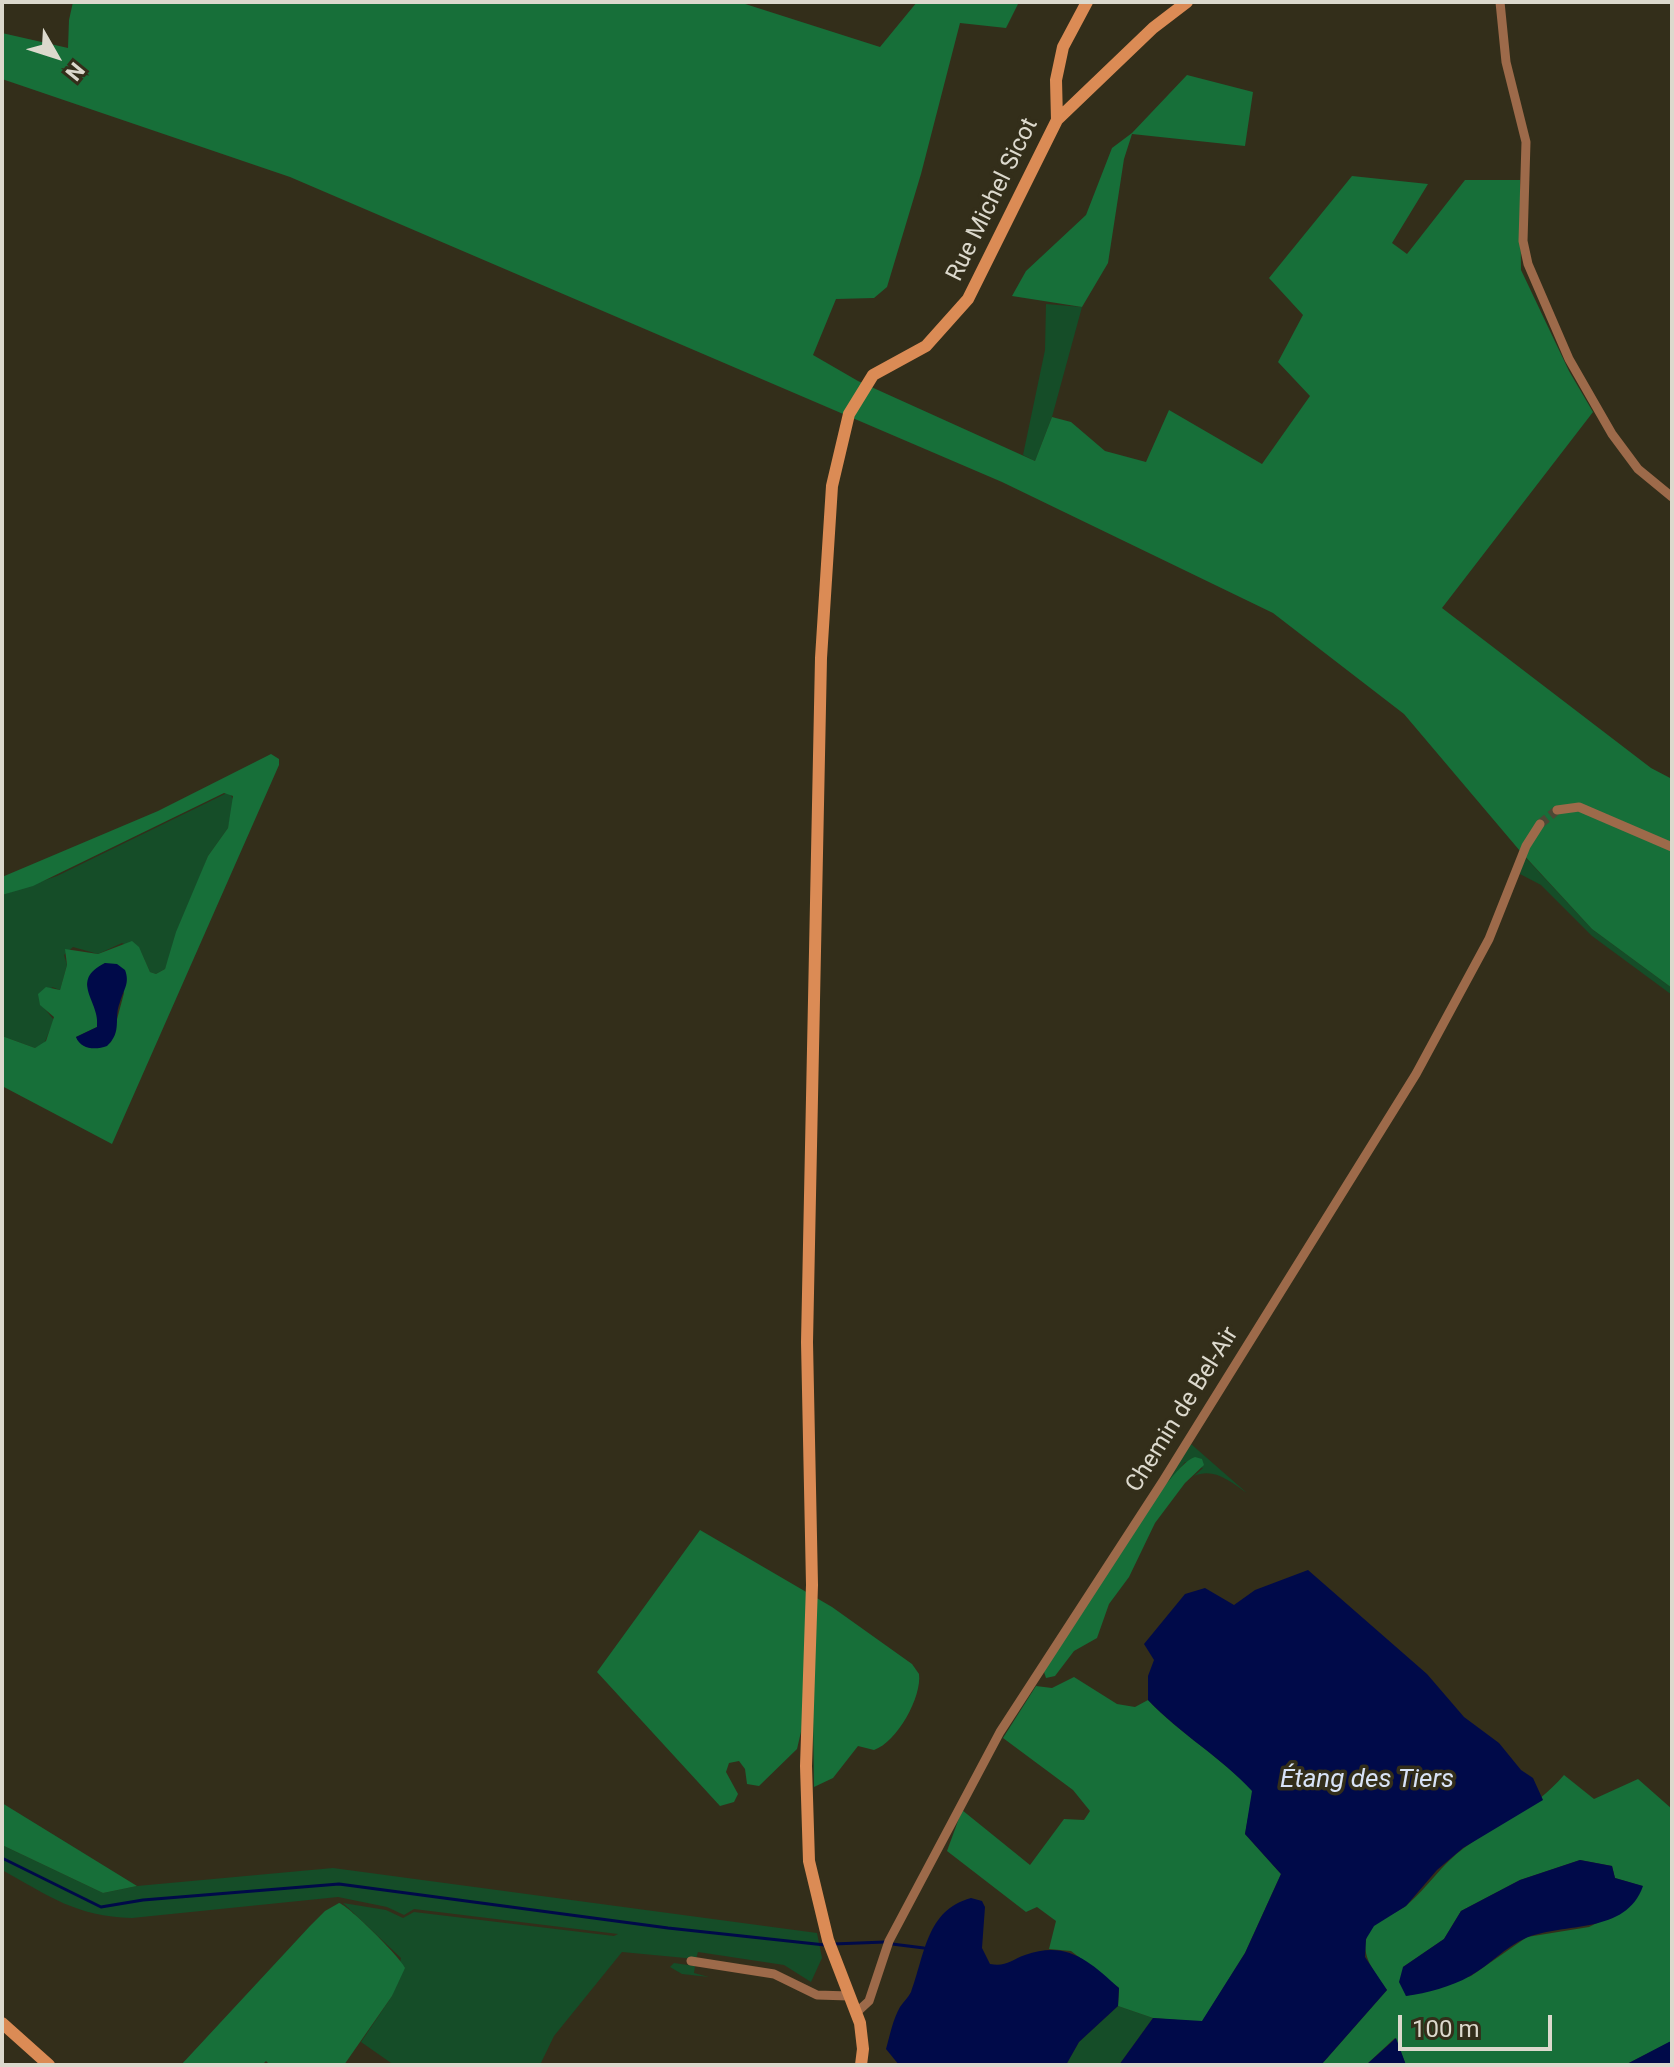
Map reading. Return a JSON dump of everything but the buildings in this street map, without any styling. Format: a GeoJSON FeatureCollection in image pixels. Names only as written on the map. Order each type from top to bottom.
{"type":"FeatureCollection","features":[{"type":"Feature","properties":{"kind":"street"},"geometry":{"type":"LineString","coordinates":[[1057,120],[1056,80],[1063,47],[1087,2]]}},
{"type":"Feature","properties":{"kind":"street","name":"Rue Michel Sicot"},"geometry":{"type":"LineString","coordinates":[[849,1996],[829,1945],[809,1861],[806,1766],[812,1585],[807,1342],[821,658],[824,573],[837,459],[847,418],[870,379],[926,346],[968,299],[1057,120],[1153,28],[1187,2]]}},
{"type":"Feature","properties":{"kind":"street"},"geometry":{"type":"LineString","coordinates":[[1500,2],[1506,62],[1526,142],[1523,241],[1528,264],[1569,359],[1608,427],[1638,469],[1672,497]]}},
{"type":"Feature","properties":{"kind":"street"},"geometry":{"type":"LineString","coordinates":[[1557,810],[1579,807],[1672,847]]}},
{"type":"Feature","properties":{"kind":"street","name":"Chemin de Bel-Air"},"geometry":{"type":"LineString","coordinates":[[856,2013],[869,2001],[887,1944],[1000,1732],[1163,1481],[1416,1074],[1498,921],[1526,846],[1540,824]]}},
{"type":"Feature","properties":{"kind":"street"},"geometry":{"type":"LineString","coordinates":[[691,1961],[774,1974],[812,1994],[849,1996],[863,2042],[861,2065]]}},
{"type":"Feature","properties":{"kind":"street"},"geometry":{"type":"LineString","coordinates":[[854,2065],[858,2044],[856,2013]]}},
{"type":"Feature","properties":{"kind":"street"},"geometry":{"type":"LineString","coordinates":[[2,2023],[49,2065]]}},
{"type":"Feature","properties":{"kind":"green space"},"geometry":{"type":"Polygon","coordinates":[[[73,2],[739,2],[880,47],[917,2],[1019,2],[1006,28],[960,23],[921,174],[887,287],[874,298],[836,299],[813,355],[858,381],[1035,461],[1052,417],[1071,422],[1105,451],[1146,462],[1169,410],[1262,464],[1310,396],[1278,362],[1303,315],[1269,278],[1352,176],[1428,184],[1392,243],[1407,254],[1465,180],[1520,180],[1521,270],[1569,371],[1593,412],[1442,608],[1651,768],[1672,779],[1672,988],[1592,929],[1520,851],[1404,714],[1273,613],[1002,482],[290,177],[2,79],[2,33],[68,48],[73,2]]]}},
{"type":"Feature","properties":{"kind":"green space"},"geometry":{"type":"Polygon","coordinates":[[[1187,75],[1253,92],[1245,146],[1132,134],[1124,159],[1108,263],[1082,307],[1012,296],[1026,271],[1086,215],[1112,148],[1132,133],[1187,75]]]}},
{"type":"Feature","properties":{"kind":"green space"},"geometry":{"type":"Polygon","coordinates":[[[1046,304],[1082,307],[1052,417],[1035,461],[1023,455],[1045,350],[1046,304]]]}},
{"type":"Feature","properties":{"kind":"green space"},"geometry":{"type":"Polygon","coordinates":[[[271,754],[279,759],[112,1144],[2,1086],[2,1036],[35,1048],[46,1041],[54,1017],[40,1005],[38,994],[46,987],[60,990],[67,965],[65,949],[98,954],[132,941],[139,947],[150,972],[156,974],[165,969],[176,932],[208,856],[228,828],[233,796],[224,793],[33,886],[2,895],[2,877],[158,811],[271,754]],[[105,963],[95,970],[87,984],[97,1013],[97,1027],[76,1037],[82,1045],[97,1048],[111,1042],[124,993],[105,963]]]}},
{"type":"Feature","properties":{"kind":"green space"},"geometry":{"type":"Polygon","coordinates":[[[229,792],[234,801],[228,828],[208,856],[165,969],[156,974],[150,972],[141,952],[122,943],[98,954],[73,947],[64,955],[67,965],[60,990],[52,987],[44,1008],[54,1020],[44,1044],[35,1048],[2,1036],[2,895],[57,876],[229,792]]]}},
{"type":"Feature","properties":{"kind":"green space"},"geometry":{"type":"Polygon","coordinates":[[[1525,857],[1592,929],[1672,988],[1672,995],[1592,936],[1541,885],[1520,874],[1525,857]]]}},
{"type":"Feature","properties":{"kind":"green space"},"geometry":{"type":"Polygon","coordinates":[[[1191,1444],[1247,1493],[1215,1475],[1194,1476],[1203,1468],[1185,1462],[1160,1492],[1191,1444]]]}},
{"type":"Feature","properties":{"kind":"green space"},"geometry":{"type":"Polygon","coordinates":[[[1195,1457],[1202,1459],[1204,1465],[1185,1483],[1155,1523],[1129,1577],[1109,1604],[1097,1638],[1074,1651],[1055,1676],[1046,1678],[1044,1672],[1140,1519],[1181,1467],[1195,1457]]]}},
{"type":"Feature","properties":{"kind":"green space"},"geometry":{"type":"Polygon","coordinates":[[[700,1530],[832,1607],[912,1664],[919,1674],[919,1684],[906,1718],[891,1738],[874,1750],[858,1746],[833,1778],[814,1787],[813,1714],[804,1719],[797,1749],[759,1786],[747,1784],[745,1769],[739,1761],[729,1763],[726,1772],[738,1794],[734,1802],[720,1806],[597,1672],[700,1530]]]}},
{"type":"Feature","properties":{"kind":"green space"},"geometry":{"type":"Polygon","coordinates":[[[1074,1677],[1117,1704],[1135,1707],[1148,1700],[1253,1791],[1245,1834],[1281,1874],[1245,1953],[1202,2022],[1153,2018],[1118,2006],[1119,1988],[1071,1951],[1049,1949],[1056,1921],[1037,1907],[1026,1912],[947,1851],[962,1810],[1030,1865],[1064,1819],[1084,1820],[1090,1811],[1073,1790],[1003,1738],[1036,1686],[1052,1688],[1074,1677]]]}},
{"type":"Feature","properties":{"kind":"green space"},"geometry":{"type":"Polygon","coordinates":[[[1564,1775],[1594,1799],[1638,1779],[1672,1809],[1672,2041],[1625,2065],[1406,2065],[1395,2038],[1366,2065],[1321,2065],[1387,1990],[1366,1954],[1366,1940],[1372,1927],[1407,1905],[1464,1848],[1528,1807],[1564,1775]],[[1580,1860],[1520,1880],[1461,1911],[1444,1939],[1403,1967],[1406,1996],[1471,1976],[1527,1937],[1589,1927],[1605,1919],[1642,1886],[1615,1878],[1612,1866],[1580,1860]]]}},
{"type":"Feature","properties":{"kind":"green space"},"geometry":{"type":"Polygon","coordinates":[[[2,1803],[137,1886],[103,1893],[2,1845],[2,1803]]]}},
{"type":"Feature","properties":{"kind":"green space"},"geometry":{"type":"Polygon","coordinates":[[[2,1845],[103,1893],[137,1886],[333,1868],[817,1933],[822,1958],[811,1982],[784,1965],[698,1952],[696,1959],[622,1952],[554,2036],[540,2065],[394,2065],[361,2042],[392,1996],[401,1958],[343,1903],[386,1910],[403,1918],[414,1912],[614,1936],[618,1934],[414,1909],[404,1915],[387,1907],[338,1897],[132,1918],[112,1916],[64,1903],[2,1870],[2,1845]]]}},
{"type":"Feature","properties":{"kind":"green space"},"geometry":{"type":"Polygon","coordinates":[[[339,1903],[375,1933],[405,1968],[392,1996],[344,2065],[270,2065],[266,2061],[262,2065],[181,2065],[310,1926],[325,1911],[339,1903]]]}},
{"type":"Feature","properties":{"kind":"green space"},"geometry":{"type":"Polygon","coordinates":[[[674,1963],[695,1966],[694,1973],[709,1977],[682,1974],[670,1967],[674,1963]]]}},
{"type":"Feature","properties":{"kind":"green space"},"geometry":{"type":"Polygon","coordinates":[[[1118,2006],[1153,2018],[1119,2065],[1066,2065],[1079,2042],[1118,2006]]]}},
{"type":"Feature","properties":{"kind":"water"},"geometry":{"type":"Polygon","coordinates":[[[105,963],[117,964],[125,970],[127,982],[118,1008],[115,1035],[107,1046],[89,1048],[76,1037],[97,1027],[87,985],[94,970],[105,963]]]}},
{"type":"Feature","properties":{"kind":"water","name":"Étang des Tiers"},"geometry":{"type":"Polygon","coordinates":[[[1308,1570],[1427,1674],[1464,1717],[1499,1743],[1521,1770],[1533,1778],[1543,1800],[1463,1848],[1437,1870],[1406,1906],[1374,1926],[1366,1939],[1365,1957],[1387,1990],[1321,2065],[1119,2065],[1153,2018],[1202,2021],[1245,1953],[1281,1874],[1245,1834],[1252,1791],[1148,1700],[1148,1676],[1154,1660],[1144,1644],[1185,1594],[1205,1588],[1234,1605],[1255,1590],[1308,1570]]]}},
{"type":"Feature","properties":{"kind":"water"},"geometry":{"type":"Polygon","coordinates":[[[1580,1860],[1612,1866],[1615,1878],[1643,1886],[1635,1902],[1609,1920],[1526,1938],[1463,1980],[1406,1996],[1399,1982],[1403,1967],[1444,1939],[1461,1911],[1520,1880],[1580,1860]]]}},
{"type":"Feature","properties":{"kind":"water"},"geometry":{"type":"Polygon","coordinates":[[[971,1898],[982,1901],[985,1907],[982,1948],[990,1964],[1004,1964],[1040,1951],[1065,1952],[1098,1969],[1119,1988],[1118,2006],[1079,2042],[1066,2065],[899,2065],[886,2049],[895,2017],[911,1992],[924,1949],[936,1923],[956,1904],[971,1898]]]}},
{"type":"Feature","properties":{"kind":"water"},"geometry":{"type":"Polygon","coordinates":[[[1396,2038],[1406,2065],[1366,2065],[1396,2038]]]}},
{"type":"Feature","properties":{"kind":"water"},"geometry":{"type":"Polygon","coordinates":[[[1672,2041],[1672,2065],[1625,2065],[1669,2042],[1672,2041]]]}},
{"type":"Feature","properties":{"kind":"waterway"},"geometry":{"type":"LineString","coordinates":[[2,1858],[101,1907],[143,1900],[339,1884],[668,1928],[825,1945]]}},
{"type":"Feature","properties":{"kind":"waterway"},"geometry":{"type":"LineString","coordinates":[[833,1944],[885,1942]]}},
{"type":"Feature","properties":{"kind":"waterway"},"geometry":{"type":"LineString","coordinates":[[892,1944],[924,1948]]}},
{"type":"Feature","properties":{"kind":"tunnel"},"geometry":{"type":"LineString","coordinates":[[1540,824],[1557,810]]}}]}
